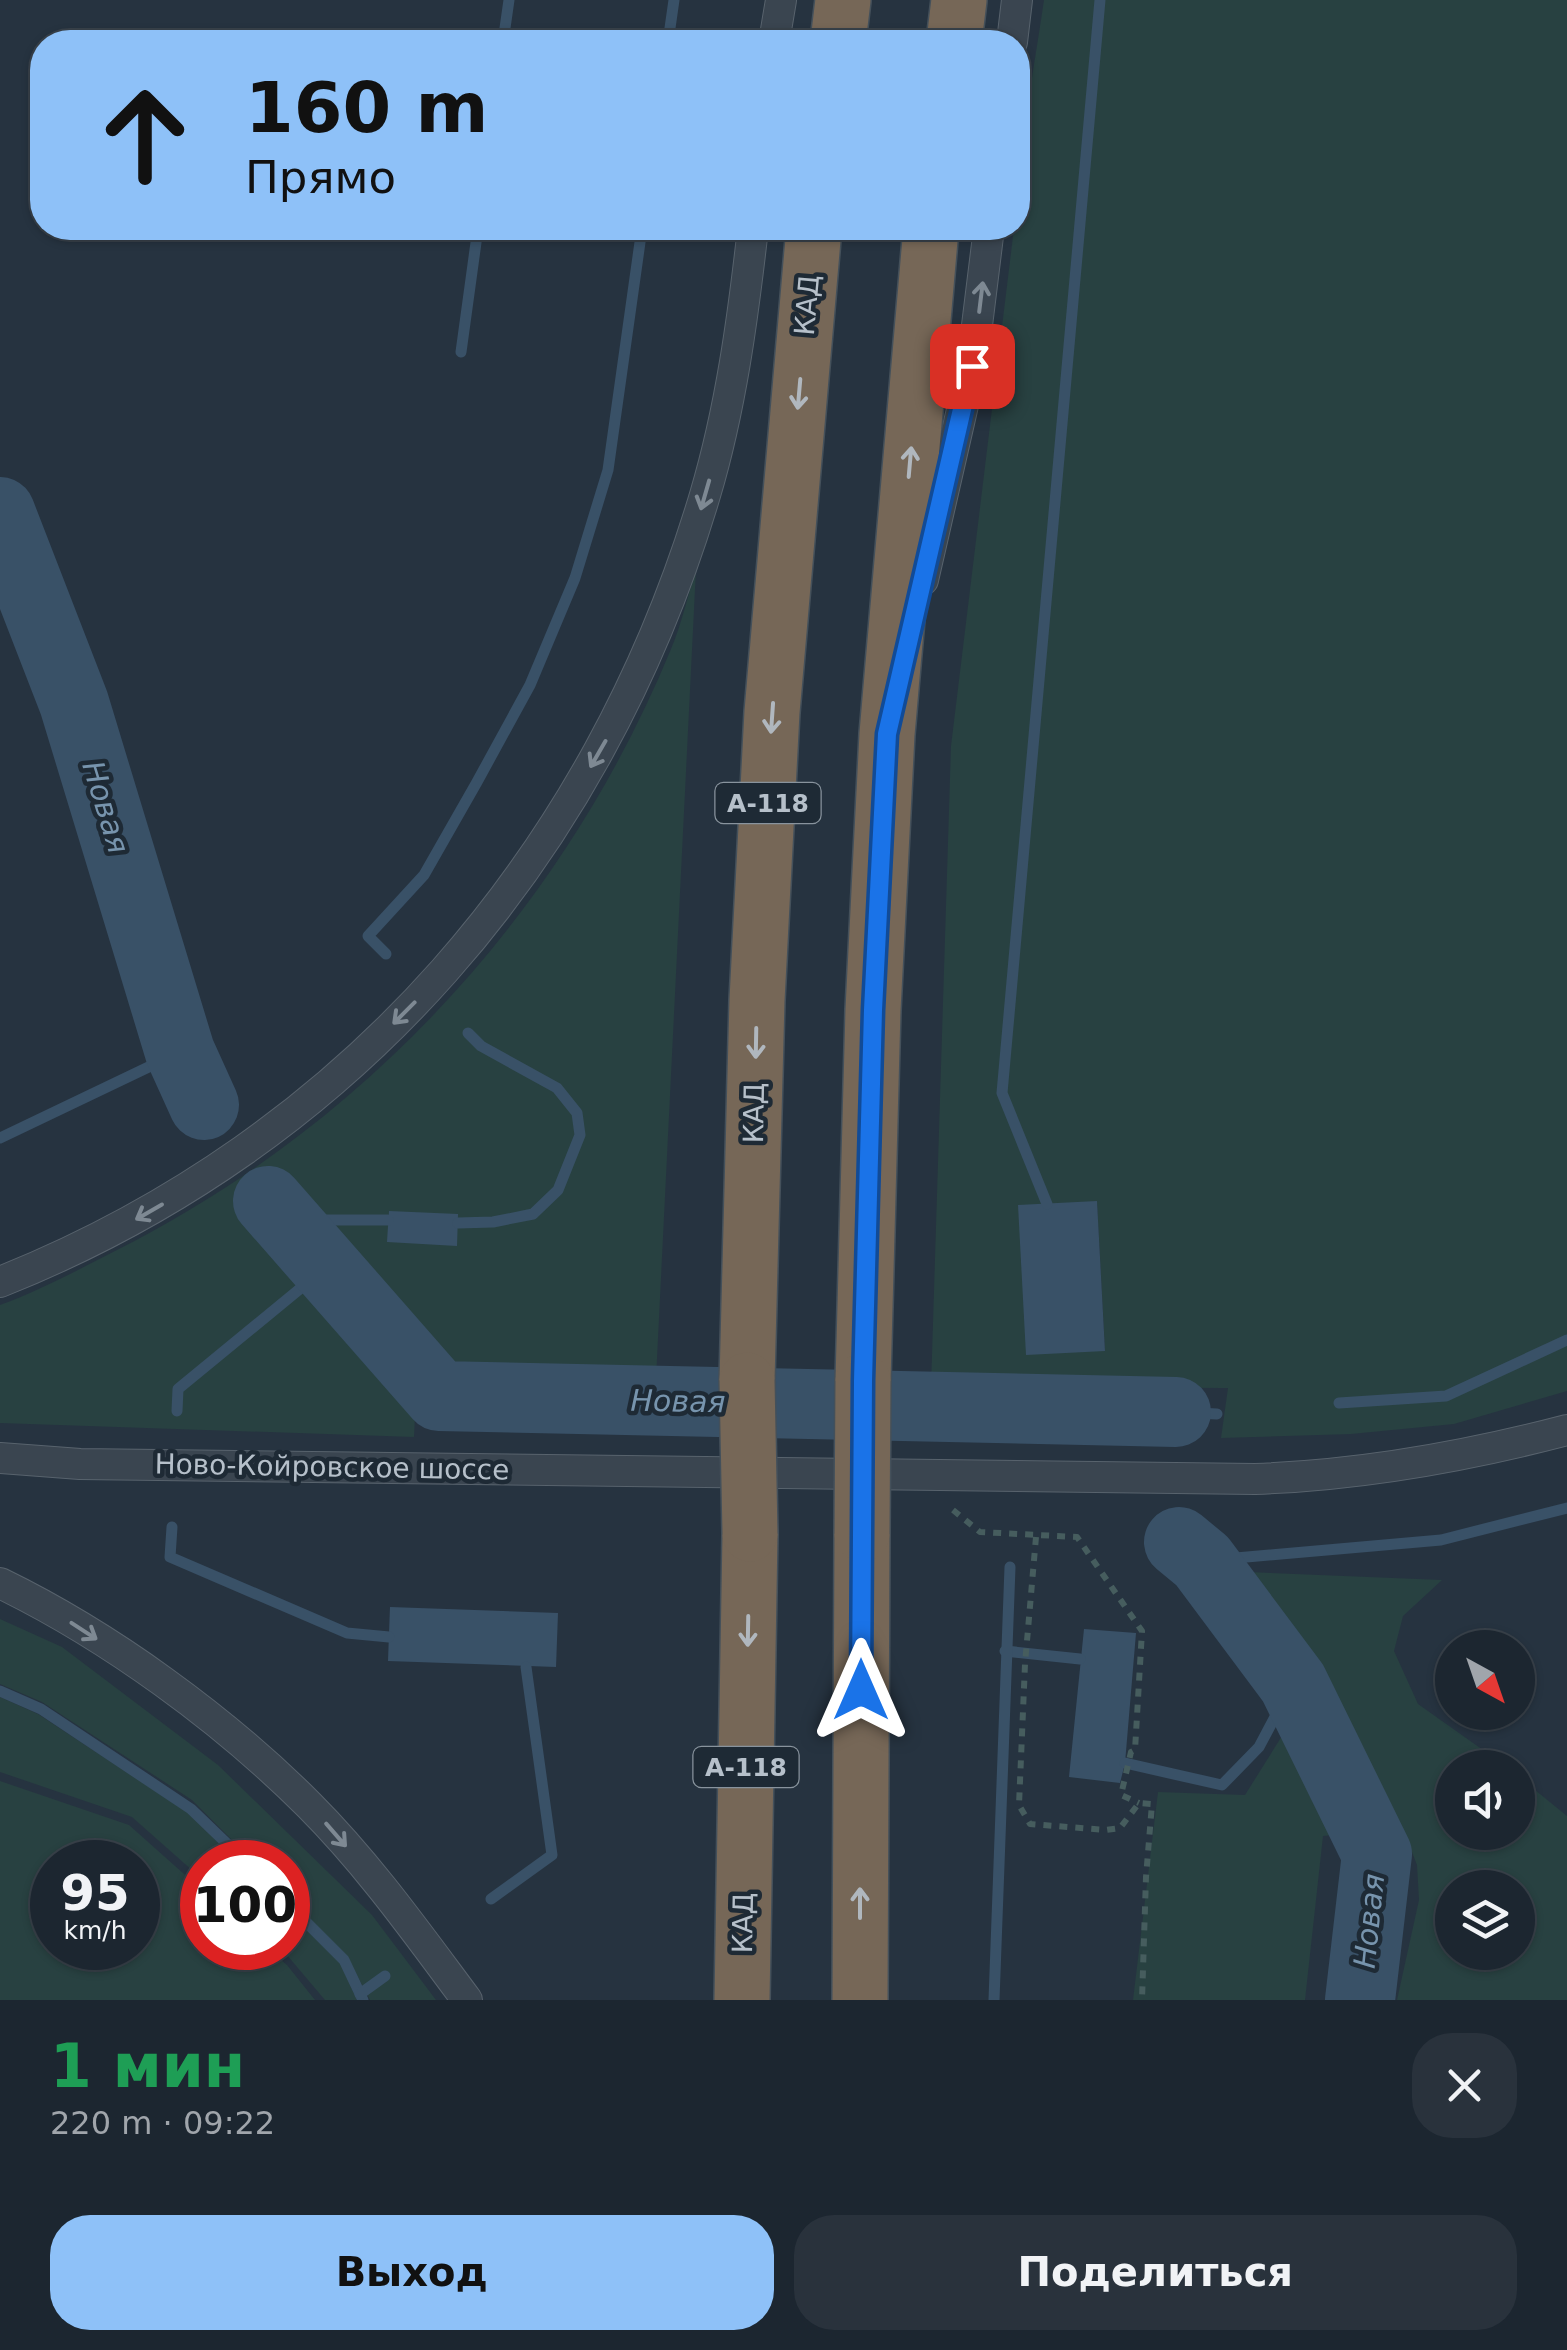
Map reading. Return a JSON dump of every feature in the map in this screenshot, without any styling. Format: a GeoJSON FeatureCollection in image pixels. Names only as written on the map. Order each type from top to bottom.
{"type":"FeatureCollection","features":[{"type":"Feature","properties":{"kind":"highway"},"geometry":{"type":"LineString","coordinates":[[839,30],[843,0]]}},
{"type":"Feature","properties":{"kind":"highway"},"geometry":{"type":"LineString","coordinates":[[955,30],[959,0]]}},
{"type":"Feature","properties":{"kind":"highway","name":"КАД"},"geometry":{"type":"LineString","coordinates":[[742,2000],[750,1534],[747,1380],[757,1000],[771,732],[813,240]]}},
{"type":"Feature","properties":{"kind":"highway"},"geometry":{"type":"LineString","coordinates":[[860,2000],[863,1381],[873,1010],[887,734],[930,240]]}},
{"type":"Feature","properties":{"kind":"street"},"geometry":{"type":"LineString","coordinates":[[776,30],[781,0]]}},
{"type":"Feature","properties":{"kind":"street"},"geometry":{"type":"LineString","coordinates":[[1013,30],[1017,0]]}},
{"type":"Feature","properties":{"kind":"street"},"geometry":{"type":"LineString","coordinates":[[0,1282],[147,1214],[240,1154],[310,1102],[440,978],[511,888],[560,819],[603,746],[643,668],[668,606],[706,493],[724,418],[741,332],[752,240]]}},
{"type":"Feature","properties":{"kind":"street"},"geometry":{"type":"LineString","coordinates":[[887,734],[972,366],[988,240]]}},
{"type":"Feature","properties":{"kind":"street","name":"Ново-Койровское шоссе"},"geometry":{"type":"LineString","coordinates":[[0,1458],[80,1464],[1255,1479],[1333,1476],[1474,1454],[1567,1430]]}},
{"type":"Feature","properties":{"kind":"street"},"geometry":{"type":"LineString","coordinates":[[0,1583],[43,1604],[201,1708],[295,1792],[392,1900],[467,2000]]}},
{"type":"Feature","properties":{"kind":"path"},"geometry":{"type":"LineString","coordinates":[[951,1474],[950,1507],[980,1532],[1076,1537],[1142,1631],[1135,1750],[1131,1752],[1121,1795],[1152,1804],[1142,2000]]}},
{"type":"Feature","properties":{"kind":"path"},"geometry":{"type":"LineString","coordinates":[[1036,1537],[1029,1644],[1024,1664],[1019,1805],[1030,1824],[1106,1830],[1120,1828],[1139,1803]]}},
{"type":"Feature","properties":{"kind":"green space"},"geometry":{"type":"Polygon","coordinates":[[[1044,0],[1567,0],[1567,1391],[1454,1424],[1351,1434],[1221,1438],[1228,1388],[931,1387],[951,746],[1013,240],[1030,240],[1030,95],[1044,0]],[[1097,1202],[1018,1206],[1105,1351],[1097,1202]]]}},
{"type":"Feature","properties":{"kind":"green space"},"geometry":{"type":"Polygon","coordinates":[[[696,569],[656,1379],[450,1381],[303,1229],[275,1189],[244,1214],[273,1249],[282,1244],[415,1415],[414,1437],[0,1423],[0,1305],[117,1250],[208,1198],[294,1139],[374,1073],[448,999],[515,920],[575,835],[627,744],[675,639],[696,569]]]}},
{"type":"Feature","properties":{"kind":"green space"},"geometry":{"type":"Polygon","coordinates":[[[1248,1572],[1442,1580],[1403,1616],[1394,1651],[1418,1704],[1435,1716],[1435,1730],[1455,1730],[1483,1750],[1435,1750],[1435,1850],[1535,1850],[1535,1790],[1567,1816],[1567,2000],[1397,2000],[1419,1900],[1417,1865],[1401,1824],[1375,1827],[1248,1572]]]}},
{"type":"Feature","properties":{"kind":"green space"},"geometry":{"type":"Polygon","coordinates":[[[0,1619],[62,1647],[218,1765],[295,1840],[232,1840],[192,1800],[42,1702],[0,1684],[0,1619]]]}},
{"type":"Feature","properties":{"kind":"green space"},"geometry":{"type":"Polygon","coordinates":[[[0,1697],[38,1714],[187,1812],[216,1840],[180,1840],[180,1860],[132,1817],[0,1772],[0,1697]]]}},
{"type":"Feature","properties":{"kind":"green space"},"geometry":{"type":"Polygon","coordinates":[[[1292,1720],[1356,1833],[1323,1836],[1305,2000],[1133,2000],[1158,1792],[1245,1795],[1292,1720]]]}},
{"type":"Feature","properties":{"kind":"green space"},"geometry":{"type":"Polygon","coordinates":[[[0,1781],[129,1825],[146,1840],[30,1840],[30,1970],[160,1970],[160,1853],[180,1870],[180,1970],[291,1970],[315,2000],[0,2000],[0,1781]]]}},
{"type":"Feature","properties":{"kind":"green space"},"geometry":{"type":"Polygon","coordinates":[[[310,1855],[372,1915],[436,2000],[370,2000],[349,1960],[310,1920],[310,1855]]]}},
{"type":"Feature","properties":{"kind":"green space"},"geometry":{"type":"Polygon","coordinates":[[[310,1934],[340,1963],[357,2000],[325,2000],[300,1970],[310,1970],[310,1934]]]}},
{"type":"Feature","properties":{"kind":"water"},"geometry":{"type":"Polygon","coordinates":[[[1097,1201],[1105,1351],[1026,1355],[1018,1205],[1097,1201]]]}},
{"type":"Feature","properties":{"kind":"water"},"geometry":{"type":"Polygon","coordinates":[[[389,1211],[458,1214],[457,1246],[387,1242],[389,1211]]]}},
{"type":"Feature","properties":{"kind":"water"},"geometry":{"type":"Polygon","coordinates":[[[390,1607],[558,1613],[556,1667],[388,1661],[390,1607]]]}},
{"type":"Feature","properties":{"kind":"water"},"geometry":{"type":"Polygon","coordinates":[[[1084,1629],[1136,1633],[1120,1783],[1069,1777],[1084,1629]]]}},
{"type":"Feature","properties":{"kind":"waterway"},"geometry":{"type":"LineString","coordinates":[[505,30],[509,0]]}},
{"type":"Feature","properties":{"kind":"waterway"},"geometry":{"type":"LineString","coordinates":[[670,30],[674,0]]}},
{"type":"Feature","properties":{"kind":"waterway"},"geometry":{"type":"LineString","coordinates":[[1047,1204],[1002,1093],[1100,0]]}},
{"type":"Feature","properties":{"kind":"waterway"},"geometry":{"type":"LineString","coordinates":[[461,352],[476,240]]}},
{"type":"Feature","properties":{"kind":"waterway"},"geometry":{"type":"LineString","coordinates":[[386,954],[368,936],[424,875],[530,685],[575,578],[608,470],[640,240]]}},
{"type":"Feature","properties":{"kind":"waterway","name":"Новая"},"geometry":{"type":"LineString","coordinates":[[0,512],[74,703],[180,1052],[204,1105]]}},
{"type":"Feature","properties":{"kind":"waterway"},"geometry":{"type":"LineString","coordinates":[[458,1223],[493,1222],[533,1214],[558,1190],[580,1135],[577,1113],[557,1088],[481,1046],[468,1033]]}},
{"type":"Feature","properties":{"kind":"waterway"},"geometry":{"type":"LineString","coordinates":[[0,1138],[180,1052]]}},
{"type":"Feature","properties":{"kind":"waterway","name":"Новая"},"geometry":{"type":"LineString","coordinates":[[268,1201],[439,1396],[1176,1412]]}},
{"type":"Feature","properties":{"kind":"waterway"},"geometry":{"type":"LineString","coordinates":[[285,1220],[388,1220]]}},
{"type":"Feature","properties":{"kind":"waterway"},"geometry":{"type":"LineString","coordinates":[[177,1411],[178,1389],[324,1269]]}},
{"type":"Feature","properties":{"kind":"waterway"},"geometry":{"type":"LineString","coordinates":[[1339,1403],[1446,1396],[1567,1340]]}},
{"type":"Feature","properties":{"kind":"waterway"},"geometry":{"type":"LineString","coordinates":[[1176,1412],[1217,1414]]}},
{"type":"Feature","properties":{"kind":"waterway"},"geometry":{"type":"LineString","coordinates":[[1202,1561],[1441,1540],[1567,1508]]}},
{"type":"Feature","properties":{"kind":"waterway"},"geometry":{"type":"LineString","coordinates":[[172,1527],[170,1557],[347,1633],[389,1637]]}},
{"type":"Feature","properties":{"kind":"waterway","name":"Новая"},"geometry":{"type":"LineString","coordinates":[[1179,1542],[1202,1561],[1293,1683],[1377,1854],[1360,2000]]}},
{"type":"Feature","properties":{"kind":"waterway"},"geometry":{"type":"LineString","coordinates":[[994,2000],[1010,1567]]}},
{"type":"Feature","properties":{"kind":"waterway"},"geometry":{"type":"LineString","coordinates":[[1005,1651],[1080,1659]]}},
{"type":"Feature","properties":{"kind":"waterway"},"geometry":{"type":"LineString","coordinates":[[491,1899],[552,1855],[526,1667]]}},
{"type":"Feature","properties":{"kind":"waterway"},"geometry":{"type":"LineString","coordinates":[[1125,1763],[1222,1785],[1259,1747],[1293,1683]]}},
{"type":"Feature","properties":{"kind":"waterway"},"geometry":{"type":"LineString","coordinates":[[0,1691],[41,1709],[191,1809],[223,1840]]}},
{"type":"Feature","properties":{"kind":"waterway"},"geometry":{"type":"LineString","coordinates":[[310,1926],[344,1960],[363,2000]]}},
{"type":"Feature","properties":{"kind":"waterway"},"geometry":{"type":"LineString","coordinates":[[360,1994],[385,1976]]}},
{"type":"Feature","properties":{"kind":"route"},"geometry":{"type":"LineString","coordinates":[[861,1690],[863,1381],[873,1010],[887,734],[972,366]]}}]}
